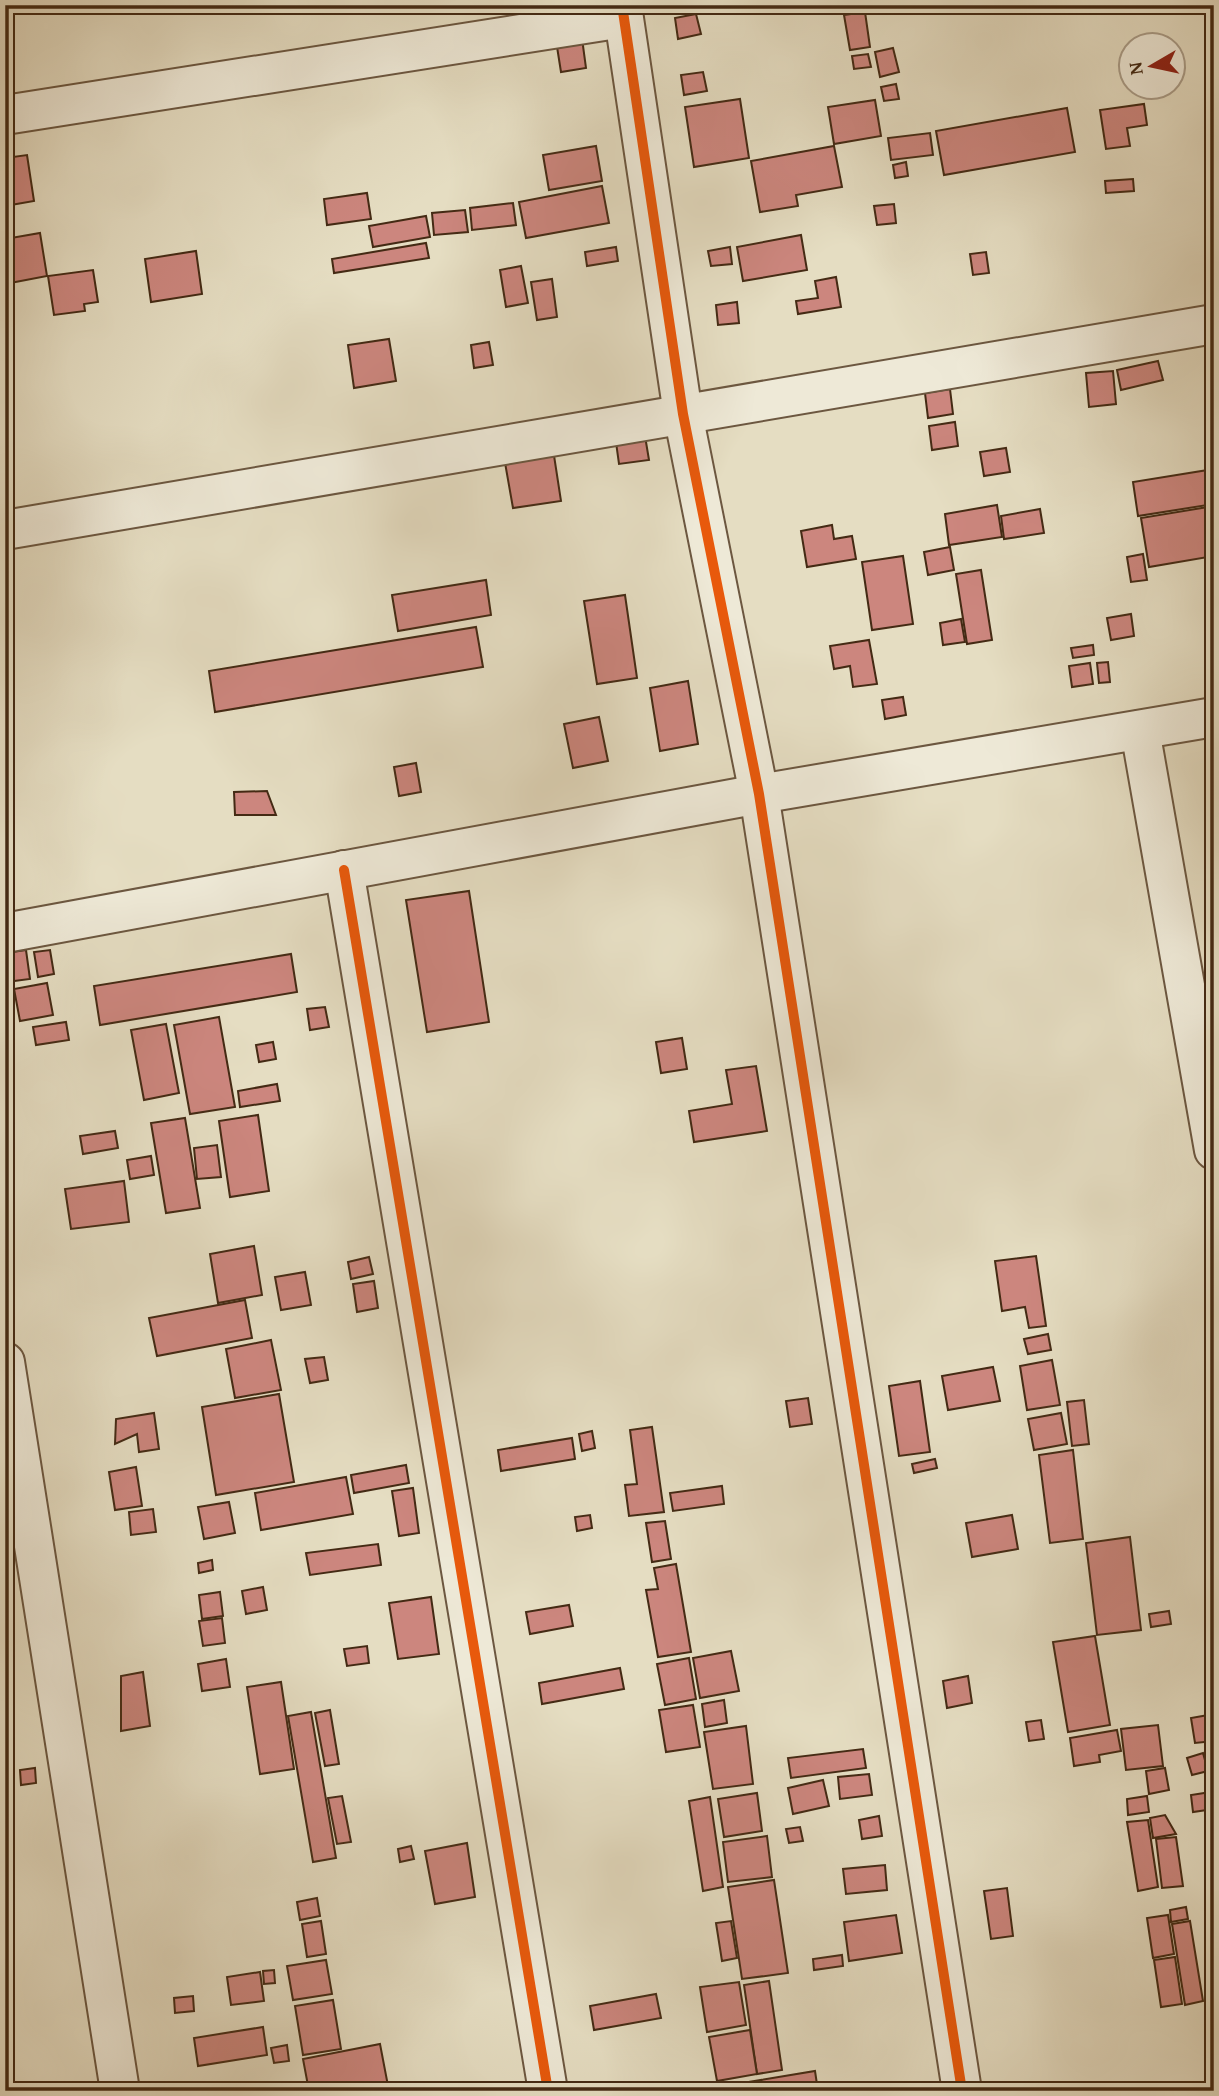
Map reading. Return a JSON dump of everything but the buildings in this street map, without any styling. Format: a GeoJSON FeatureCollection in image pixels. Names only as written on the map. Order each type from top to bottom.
{"type":"FeatureCollection","features":[{"type":"Feature","properties":{"kind":"street"},"geometry":{"type":"LineString","coordinates":[[5,115],[622,12],[682,414],[759,794],[961,2091]]}},
{"type":"Feature","properties":{"kind":"street"},"geometry":{"type":"LineString","coordinates":[[5,530],[1214,324]]}},
{"type":"Feature","properties":{"kind":"street"},"geometry":{"type":"LineString","coordinates":[[5,933],[759,794],[1214,717]]}},
{"type":"Feature","properties":{"kind":"street"},"geometry":{"type":"LineString","coordinates":[[1140,730],[1214,1150]]}},
{"type":"Feature","properties":{"kind":"street"},"geometry":{"type":"LineString","coordinates":[[344,870],[548,2091]]}},
{"type":"Feature","properties":{"kind":"street"},"geometry":{"type":"LineString","coordinates":[[5,1362],[120,2091]]}},
{"type":"Feature","properties":{"kind":"cycle path"},"geometry":{"type":"LineString","coordinates":[[622,5],[683,414],[759,794],[962,2091]]}},
{"type":"Feature","properties":{"kind":"cycle path"},"geometry":{"type":"LineString","coordinates":[[344,870],[548,2091]]}}]}
